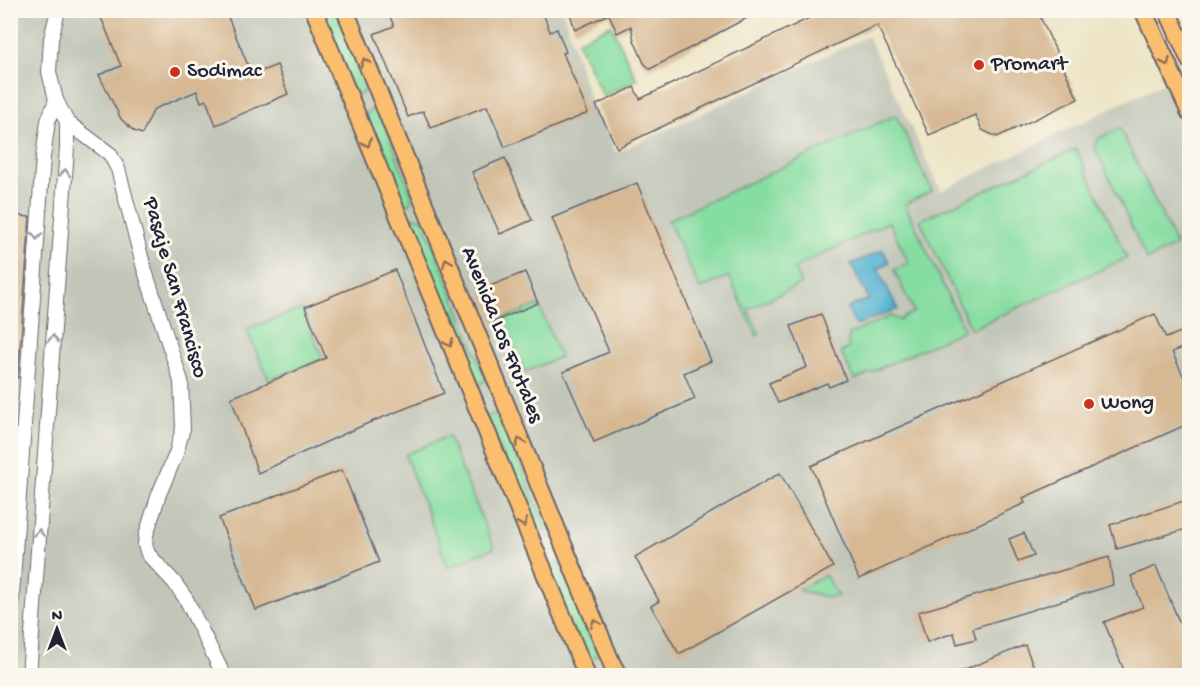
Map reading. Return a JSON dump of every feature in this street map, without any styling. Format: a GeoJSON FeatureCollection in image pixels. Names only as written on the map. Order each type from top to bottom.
{"type":"FeatureCollection","features":[{"type":"Feature","properties":{"kind":"main road"},"geometry":{"type":"LineString","coordinates":[[314,10],[587,675]]}},
{"type":"Feature","properties":{"kind":"main road","name":"Avenida Los Frutales"},"geometry":{"type":"LineString","coordinates":[[345,10],[607,653],[620,675]]}},
{"type":"Feature","properties":{"kind":"main road"},"geometry":{"type":"LineString","coordinates":[[1167,10],[1190,61]]}},
{"type":"Feature","properties":{"kind":"main road"},"geometry":{"type":"LineString","coordinates":[[1150,12],[1190,113]]}},
{"type":"Feature","properties":{"kind":"main road"},"geometry":{"type":"LineString","coordinates":[[351,103],[377,92]]}},
{"type":"Feature","properties":{"kind":"street"},"geometry":{"type":"LineString","coordinates":[[29,675],[67,148],[67,122],[56,100],[49,72],[51,39],[58,10]]}},
{"type":"Feature","properties":{"kind":"street"},"geometry":{"type":"LineString","coordinates":[[10,622],[43,157],[48,121],[56,100]]}},
{"type":"Feature","properties":{"kind":"street","name":"Pasaje San Francisco"},"geometry":{"type":"LineString","coordinates":[[67,122],[110,154],[118,170],[144,268],[180,381],[183,428],[146,535],[145,545],[148,554],[181,591],[224,675]]}},
{"type":"Feature","properties":{"kind":"street"},"geometry":{"type":"LineString","coordinates":[[43,157],[67,148]]}},
{"type":"Feature","properties":{"kind":"street"},"geometry":{"type":"LineString","coordinates":[[39,213],[62,214]]}},
{"type":"Feature","properties":{"kind":"street"},"geometry":{"type":"LineString","coordinates":[[35,265],[58,265]]}},
{"type":"Feature","properties":{"kind":"street"},"geometry":{"type":"LineString","coordinates":[[25,420],[47,421]]}},
{"type":"Feature","properties":{"kind":"street"},"geometry":{"type":"LineString","coordinates":[[14,572],[37,572]]}},
{"type":"Feature","properties":{"kind":"shaded area"},"geometry":{"type":"Polygon","coordinates":[[[10,11],[563,11],[591,104],[616,153],[868,36],[941,191],[1161,84],[1189,96],[1189,675],[11,675],[10,11]]]}},
{"type":"Feature","properties":{"kind":"green space"},"geometry":{"type":"Polygon","coordinates":[[[319,11],[338,11],[367,84],[362,94],[355,94],[319,11]]]}},
{"type":"Feature","properties":{"kind":"green space"},"geometry":{"type":"Polygon","coordinates":[[[611,25],[637,80],[603,96],[577,41],[611,25]]]}},
{"type":"Feature","properties":{"kind":"green space"},"geometry":{"type":"Polygon","coordinates":[[[373,109],[380,113],[412,195],[410,204],[401,204],[365,114],[373,109]]]}},
{"type":"Feature","properties":{"kind":"green space"},"geometry":{"type":"Polygon","coordinates":[[[896,115],[932,191],[905,204],[964,330],[855,380],[841,352],[849,348],[850,334],[891,316],[899,320],[914,312],[894,270],[909,263],[889,222],[794,268],[801,284],[748,309],[760,334],[757,336],[729,276],[700,289],[668,220],[896,115]]]}},
{"type":"Feature","properties":{"kind":"green space"},"geometry":{"type":"Polygon","coordinates":[[[1120,128],[1176,245],[1147,260],[1095,147],[1099,138],[1120,128]]]}},
{"type":"Feature","properties":{"kind":"green space"},"geometry":{"type":"Polygon","coordinates":[[[1076,149],[1127,258],[971,329],[920,220],[1076,149]]]}},
{"type":"Feature","properties":{"kind":"green space"},"geometry":{"type":"Polygon","coordinates":[[[414,217],[423,219],[486,379],[481,384],[474,383],[408,225],[414,217]]]}},
{"type":"Feature","properties":{"kind":"green space"},"geometry":{"type":"Polygon","coordinates":[[[539,305],[560,357],[525,372],[502,319],[539,305]]]}},
{"type":"Feature","properties":{"kind":"green space"},"geometry":{"type":"Polygon","coordinates":[[[302,309],[323,359],[269,380],[246,329],[302,309]]]}},
{"type":"Feature","properties":{"kind":"green space"},"geometry":{"type":"Polygon","coordinates":[[[499,412],[545,526],[545,531],[540,534],[535,533],[486,417],[499,412]]]}},
{"type":"Feature","properties":{"kind":"green space"},"geometry":{"type":"Polygon","coordinates":[[[448,436],[494,548],[448,567],[405,455],[448,436]]]}},
{"type":"Feature","properties":{"kind":"green space"},"geometry":{"type":"Polygon","coordinates":[[[559,562],[598,655],[585,662],[548,567],[559,562]]]}},
{"type":"Feature","properties":{"kind":"green space"},"geometry":{"type":"Polygon","coordinates":[[[825,575],[838,596],[827,597],[798,590],[825,575]]]}},
{"type":"Feature","properties":{"kind":"water"},"geometry":{"type":"Polygon","coordinates":[[[883,250],[889,262],[878,269],[898,309],[856,325],[847,308],[869,299],[851,264],[883,250]]]}},
{"type":"Feature","properties":{"kind":"building","name":"Sodimac"},"geometry":{"type":"Polygon","coordinates":[[[98,10],[225,10],[252,75],[277,65],[288,94],[216,125],[206,100],[201,102],[197,91],[154,109],[142,134],[134,131],[121,119],[99,75],[121,66],[98,10]]]}},
{"type":"Feature","properties":{"kind":"building"},"geometry":{"type":"Polygon","coordinates":[[[387,10],[542,10],[550,32],[557,29],[566,52],[563,53],[588,113],[505,147],[487,106],[431,128],[423,111],[408,117],[374,34],[394,26],[387,10]]]}},
{"type":"Feature","properties":{"kind":"building"},"geometry":{"type":"Polygon","coordinates":[[[569,10],[762,10],[650,69],[644,63],[634,40],[631,26],[617,33],[609,14],[575,30],[569,10]]]}},
{"type":"Feature","properties":{"kind":"building","name":"Promart"},"geometry":{"type":"Polygon","coordinates":[[[826,10],[1037,10],[1078,99],[997,137],[982,130],[975,115],[929,135],[877,25],[617,148],[596,105],[634,87],[640,99],[826,10]]]}},
{"type":"Feature","properties":{"kind":"building"},"geometry":{"type":"Polygon","coordinates":[[[505,158],[532,220],[500,234],[472,172],[505,158]]]}},
{"type":"Feature","properties":{"kind":"building"},"geometry":{"type":"Polygon","coordinates":[[[637,183],[711,361],[684,373],[695,399],[594,442],[563,372],[609,352],[552,218],[637,183]]]}},
{"type":"Feature","properties":{"kind":"building"},"geometry":{"type":"Polygon","coordinates":[[[10,215],[30,217],[18,378],[10,380],[10,215]]]}},
{"type":"Feature","properties":{"kind":"building"},"geometry":{"type":"Polygon","coordinates":[[[395,270],[444,393],[366,424],[258,473],[231,398],[326,358],[305,307],[395,270]]]}},
{"type":"Feature","properties":{"kind":"building"},"geometry":{"type":"Polygon","coordinates":[[[525,272],[538,303],[493,322],[480,290],[525,272]]]}},
{"type":"Feature","properties":{"kind":"building"},"geometry":{"type":"Polygon","coordinates":[[[821,314],[846,380],[829,387],[827,383],[778,403],[769,383],[807,367],[791,326],[821,314]]]}},
{"type":"Feature","properties":{"kind":"building"},"geometry":{"type":"Polygon","coordinates":[[[1155,314],[1166,338],[1190,328],[1190,345],[1172,352],[1190,390],[1186,400],[1190,408],[1190,423],[1023,498],[1025,503],[859,579],[811,466],[1155,314]]]}},
{"type":"Feature","properties":{"kind":"building"},"geometry":{"type":"Polygon","coordinates":[[[342,470],[379,562],[256,610],[219,518],[342,470]]]}},
{"type":"Feature","properties":{"kind":"building"},"geometry":{"type":"Polygon","coordinates":[[[780,473],[833,567],[679,654],[651,606],[659,601],[635,557],[780,473]]]}},
{"type":"Feature","properties":{"kind":"building"},"geometry":{"type":"Polygon","coordinates":[[[1190,499],[1190,528],[1117,549],[1110,525],[1190,499]]]}},
{"type":"Feature","properties":{"kind":"building"},"geometry":{"type":"Polygon","coordinates":[[[1024,533],[1034,556],[1018,562],[1009,539],[1024,533]]]}},
{"type":"Feature","properties":{"kind":"building"},"geometry":{"type":"Polygon","coordinates":[[[1109,557],[1113,585],[973,628],[976,639],[957,644],[954,633],[927,642],[918,612],[1109,557]]]}},
{"type":"Feature","properties":{"kind":"building"},"geometry":{"type":"Polygon","coordinates":[[[1156,566],[1190,648],[1190,666],[1167,675],[1126,675],[1104,622],[1143,607],[1131,576],[1156,566]]]}},
{"type":"Feature","properties":{"kind":"building"},"geometry":{"type":"Polygon","coordinates":[[[1025,645],[1037,675],[952,675],[1025,645]]]}},
{"type":"Feature","properties":{"kind":"place","name":"Promart"},"geometry":{"type":"Point","coordinates":[979,65]}},
{"type":"Feature","properties":{"kind":"place","name":"Sodimac"},"geometry":{"type":"Point","coordinates":[175,72]}},
{"type":"Feature","properties":{"kind":"place","name":"Wong"},"geometry":{"type":"Point","coordinates":[1089,404]}}]}
